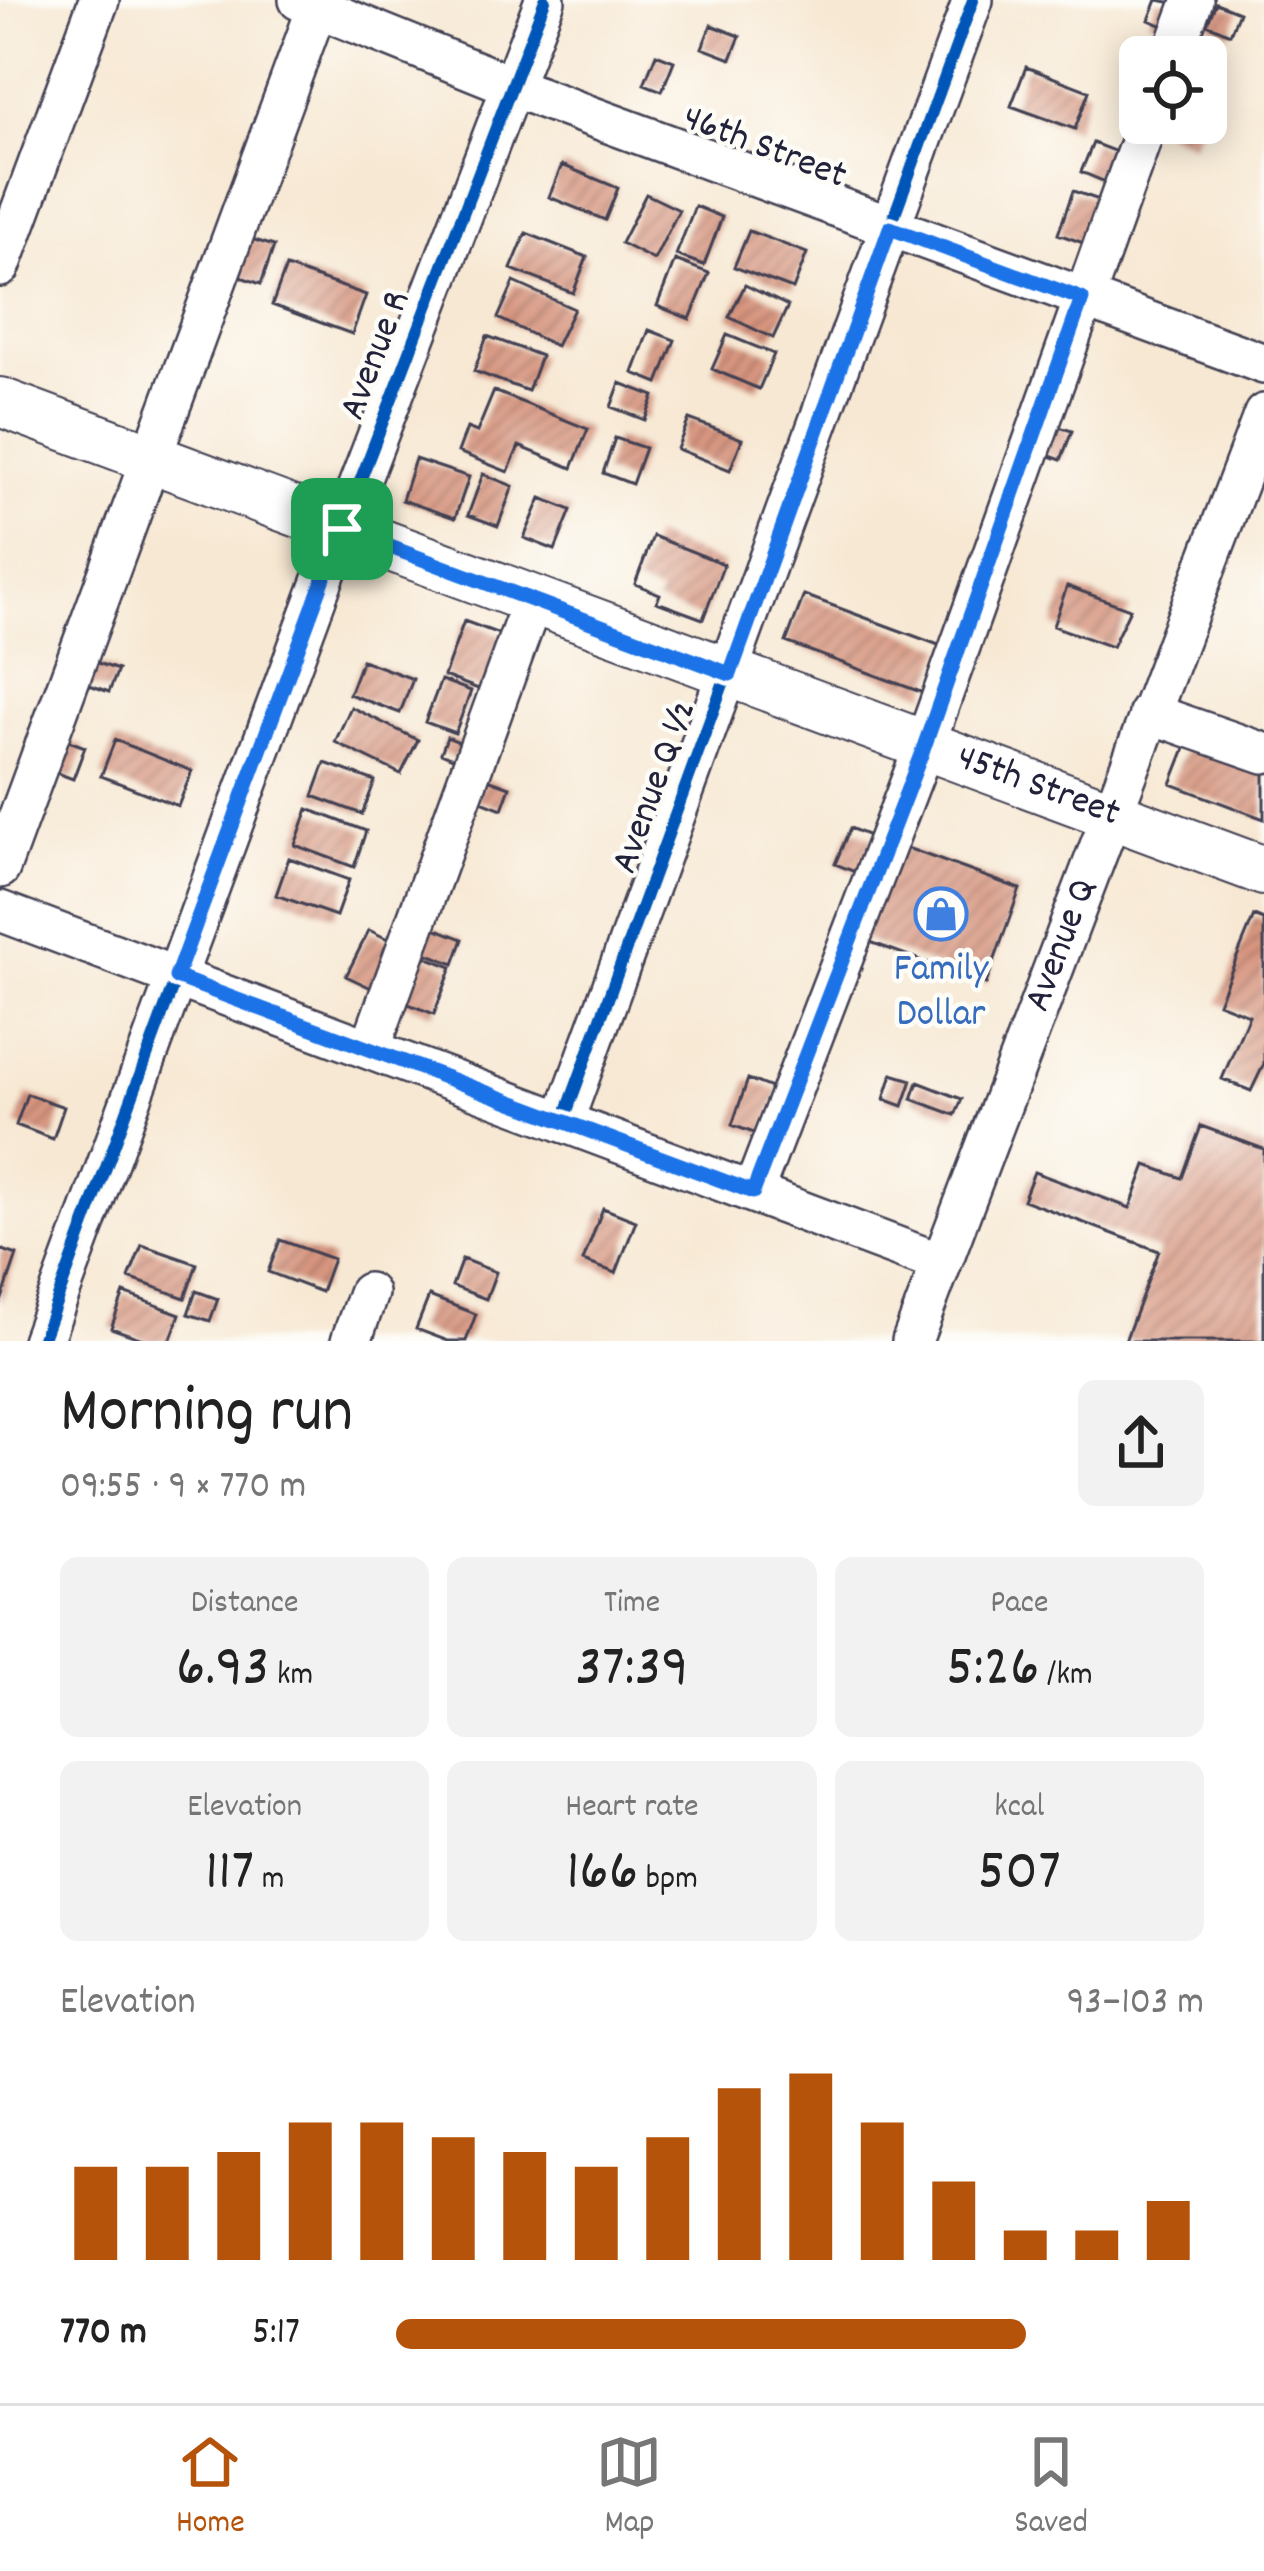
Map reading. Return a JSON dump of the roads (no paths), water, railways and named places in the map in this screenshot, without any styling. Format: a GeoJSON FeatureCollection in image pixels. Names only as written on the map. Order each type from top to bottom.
{"type":"FeatureCollection","features":[{"type":"Feature","properties":{"kind":"main road","name":"45th Street"},"geometry":{"type":"LineString","coordinates":[[0,401],[1264,871]]}},
{"type":"Feature","properties":{"kind":"street"},"geometry":{"type":"LineString","coordinates":[[0,267],[99,0]]}},
{"type":"Feature","properties":{"kind":"street","name":"Avenue R"},"geometry":{"type":"LineString","coordinates":[[42,1341],[342,529],[545,0]]}},
{"type":"Feature","properties":{"kind":"street","name":"Avenue Q ½"},"geometry":{"type":"LineString","coordinates":[[563,1121],[974,0]]}},
{"type":"Feature","properties":{"kind":"street"},"geometry":{"type":"LineString","coordinates":[[1180,36],[1193,0]]}},
{"type":"Feature","properties":{"kind":"street"},"geometry":{"type":"LineString","coordinates":[[0,868],[153,458],[312,2]]}},
{"type":"Feature","properties":{"kind":"street","name":"46th Street"},"geometry":{"type":"LineString","coordinates":[[312,2],[514,87],[1264,364]]}},
{"type":"Feature","properties":{"kind":"street"},"geometry":{"type":"LineString","coordinates":[[753,1192],[924,747],[1139,144]]}},
{"type":"Feature","properties":{"kind":"street","name":"Avenue Q"},"geometry":{"type":"LineString","coordinates":[[912,1341],[1264,414]]}},
{"type":"Feature","properties":{"kind":"street"},"geometry":{"type":"LineString","coordinates":[[370,1049],[532,599]]}},
{"type":"Feature","properties":{"kind":"street"},"geometry":{"type":"LineString","coordinates":[[1149,713],[1264,753]]}},
{"type":"Feature","properties":{"kind":"street"},"geometry":{"type":"LineString","coordinates":[[0,911],[940,1263]]}},
{"type":"Feature","properties":{"kind":"street"},"geometry":{"type":"LineString","coordinates":[[351,1341],[368,1293]]}},
{"type":"Feature","properties":{"kind":"place","name":"Family Dollar"},"geometry":{"type":"Point","coordinates":[941,914]}}]}
